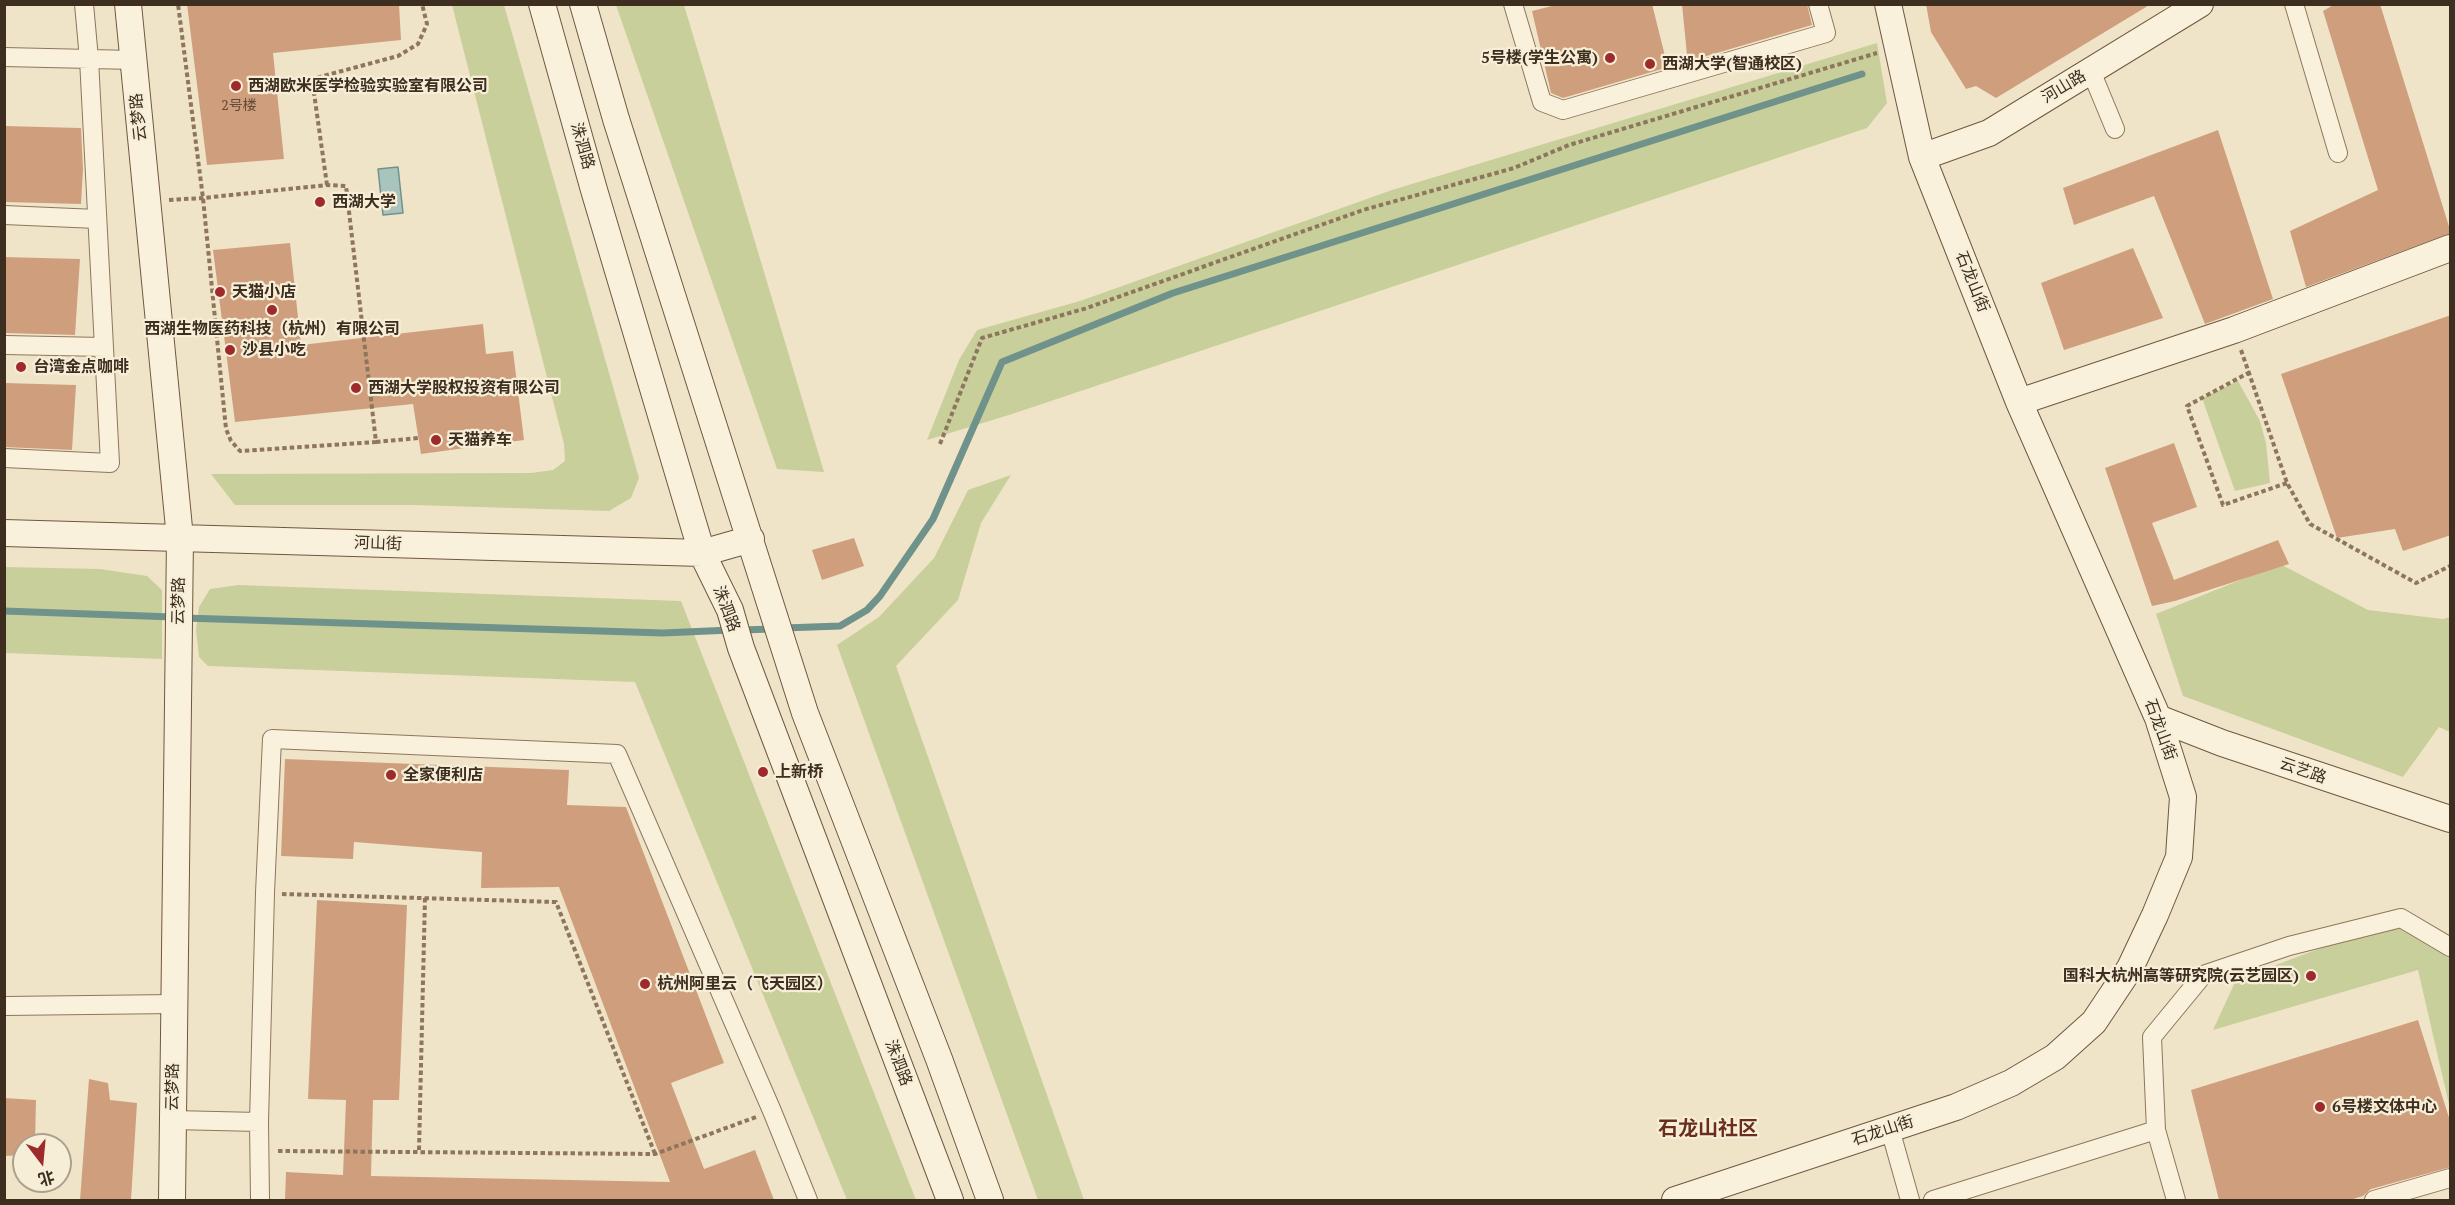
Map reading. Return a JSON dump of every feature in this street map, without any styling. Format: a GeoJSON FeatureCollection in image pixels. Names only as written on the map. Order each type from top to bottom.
{"type":"FeatureCollection","features":[{"type":"Feature","properties":{"kind":"street"},"geometry":{"type":"LineString","coordinates":[[4,458],[110,463],[89,59],[84,4]]}},
{"type":"Feature","properties":{"kind":"street","name":"云梦路"},"geometry":{"type":"LineString","coordinates":[[128,4],[180,538],[172,1200]]}},
{"type":"Feature","properties":{"kind":"street","name":"洙泗路"},"geometry":{"type":"LineString","coordinates":[[542,4],[594,190],[702,553],[730,610],[741,648],[950,1200]]}},
{"type":"Feature","properties":{"kind":"street"},"geometry":{"type":"LineString","coordinates":[[583,4],[616,119],[805,713],[939,1059],[990,1200]]}},
{"type":"Feature","properties":{"kind":"street"},"geometry":{"type":"LineString","coordinates":[[1519,6],[1542,102],[1563,110],[1826,33],[1818,4]]}},
{"type":"Feature","properties":{"kind":"street","name":"石龙山街"},"geometry":{"type":"LineString","coordinates":[[1675,1200],[1956,1107],[2011,1083],[2055,1057],[2094,1022],[2130,968],[2179,857],[2183,797],[2158,718],[2019,402],[1922,157],[1888,4]]}},
{"type":"Feature","properties":{"kind":"street"},"geometry":{"type":"LineString","coordinates":[[2294,4],[2338,153]]}},
{"type":"Feature","properties":{"kind":"street","name":"河山路"},"geometry":{"type":"LineString","coordinates":[[1922,157],[1989,134],[2189,8]]}},
{"type":"Feature","properties":{"kind":"street"},"geometry":{"type":"LineString","coordinates":[[4,57],[134,60]]}},
{"type":"Feature","properties":{"kind":"street"},"geometry":{"type":"LineString","coordinates":[[2091,71],[2115,129]]}},
{"type":"Feature","properties":{"kind":"street"},"geometry":{"type":"LineString","coordinates":[[4,215],[97,219]]}},
{"type":"Feature","properties":{"kind":"street"},"geometry":{"type":"LineString","coordinates":[[2019,402],[2234,330],[2451,248]]}},
{"type":"Feature","properties":{"kind":"street"},"geometry":{"type":"LineString","coordinates":[[4,345],[104,347]]}},
{"type":"Feature","properties":{"kind":"street","name":"河山街"},"geometry":{"type":"LineString","coordinates":[[4,533],[702,553],[751,539]]}},
{"type":"Feature","properties":{"kind":"street","name":"云艺路"},"geometry":{"type":"LineString","coordinates":[[2158,718],[2233,747],[2451,819]]}},
{"type":"Feature","properties":{"kind":"street"},"geometry":{"type":"LineString","coordinates":[[260,1200],[259,1122],[272,739],[617,754],[808,1200]]}},
{"type":"Feature","properties":{"kind":"street"},"geometry":{"type":"LineString","coordinates":[[2176,1200],[2156,1130],[2152,1037],[2203,975],[2289,946],[2401,918],[2451,947]]}},
{"type":"Feature","properties":{"kind":"street"},"geometry":{"type":"LineString","coordinates":[[4,1006],[174,1004]]}},
{"type":"Feature","properties":{"kind":"street"},"geometry":{"type":"LineString","coordinates":[[173,1120],[259,1122]]}},
{"type":"Feature","properties":{"kind":"street"},"geometry":{"type":"LineString","coordinates":[[1890,1129],[1910,1200]]}},
{"type":"Feature","properties":{"kind":"street"},"geometry":{"type":"LineString","coordinates":[[1933,1200],[2156,1130]]}},
{"type":"Feature","properties":{"kind":"street"},"geometry":{"type":"LineString","coordinates":[[2374,1200],[2451,1178]]}},
{"type":"Feature","properties":{"kind":"path"},"geometry":{"type":"LineString","coordinates":[[178,4],[203,198],[226,429],[231,441],[240,451],[418,438]]}},
{"type":"Feature","properties":{"kind":"path"},"geometry":{"type":"LineString","coordinates":[[327,185],[312,79],[398,56],[418,44],[427,24],[422,4]]}},
{"type":"Feature","properties":{"kind":"path"},"geometry":{"type":"LineString","coordinates":[[940,444],[982,338],[1087,308],[1363,210],[1514,168],[1569,145],[1898,47]]}},
{"type":"Feature","properties":{"kind":"path"},"geometry":{"type":"LineString","coordinates":[[147,202],[327,185],[346,186],[376,442]]}},
{"type":"Feature","properties":{"kind":"path"},"geometry":{"type":"LineString","coordinates":[[2234,330],[2287,483],[2310,524],[2416,583],[2451,566]]}},
{"type":"Feature","properties":{"kind":"path"},"geometry":{"type":"LineString","coordinates":[[2250,372],[2187,406],[2223,505],[2287,483]]}},
{"type":"Feature","properties":{"kind":"path"},"geometry":{"type":"LineString","coordinates":[[265,893],[556,902],[655,1154]]}},
{"type":"Feature","properties":{"kind":"path"},"geometry":{"type":"LineString","coordinates":[[418,1150],[425,897]]}},
{"type":"Feature","properties":{"kind":"path"},"geometry":{"type":"LineString","coordinates":[[260,1151],[418,1150],[655,1154],[772,1112]]}},
{"type":"Feature","properties":{"kind":"green space"},"geometry":{"type":"Polygon","coordinates":[[[452,5],[504,5],[639,478],[631,498],[609,511],[414,505],[235,505],[211,474],[531,473],[553,470],[565,461],[564,444],[452,5]]]}},
{"type":"Feature","properties":{"kind":"green space"},"geometry":{"type":"Polygon","coordinates":[[[616,5],[684,5],[824,472],[777,469],[616,5]]]}},
{"type":"Feature","properties":{"kind":"green space"},"geometry":{"type":"Polygon","coordinates":[[[1877,43],[1887,103],[1867,128],[1009,415],[927,440],[959,360],[977,330],[1080,301],[1392,190],[1877,43]]]}},
{"type":"Feature","properties":{"kind":"green space"},"geometry":{"type":"Polygon","coordinates":[[[2238,381],[2260,421],[2266,443],[2270,483],[2235,491],[2202,398],[2238,381]]]}},
{"type":"Feature","properties":{"kind":"green space"},"geometry":{"type":"Polygon","coordinates":[[[1011,475],[981,523],[958,600],[896,666],[1084,1200],[1038,1200],[837,645],[879,617],[934,558],[968,490],[1011,475]]]}},
{"type":"Feature","properties":{"kind":"green space"},"geometry":{"type":"Polygon","coordinates":[[[2280,564],[2368,610],[2443,619],[2450,617],[2450,732],[2439,727],[2403,777],[2183,696],[2156,614],[2280,564]]]}},
{"type":"Feature","properties":{"kind":"green space"},"geometry":{"type":"Polygon","coordinates":[[[5,567],[100,569],[147,576],[162,590],[162,659],[5,653],[5,567]]]}},
{"type":"Feature","properties":{"kind":"green space"},"geometry":{"type":"Polygon","coordinates":[[[238,585],[681,601],[916,1200],[847,1200],[635,682],[208,666],[199,657],[196,630],[199,607],[210,589],[238,585]]]}},
{"type":"Feature","properties":{"kind":"green space"},"geometry":{"type":"Polygon","coordinates":[[[2401,918],[2450,946],[2450,1109],[2418,970],[2213,1030],[2236,980],[2401,918]]]}},
{"type":"Feature","properties":{"kind":"water"},"geometry":{"type":"Polygon","coordinates":[[[398,167],[403,213],[383,215],[378,169],[398,167]]]}},
{"type":"Feature","properties":{"kind":"building"},"geometry":{"type":"Polygon","coordinates":[[[187,4],[399,4],[401,40],[273,53],[284,159],[207,165],[187,4]]]}},
{"type":"Feature","properties":{"kind":"building"},"geometry":{"type":"Polygon","coordinates":[[[1560,4],[1652,4],[1666,60],[1662,61],[1662,69],[1563,98],[1551,93],[1532,11],[1560,4]]]}},
{"type":"Feature","properties":{"kind":"building"},"geometry":{"type":"Polygon","coordinates":[[[1682,4],[1807,4],[1812,25],[1693,60],[1690,54],[1687,55],[1682,4]]]}},
{"type":"Feature","properties":{"kind":"building"},"geometry":{"type":"Polygon","coordinates":[[[1926,4],[2151,4],[1996,98],[1976,86],[1966,89],[1931,32],[1926,4]]]}},
{"type":"Feature","properties":{"kind":"building"},"geometry":{"type":"Polygon","coordinates":[[[2335,4],[2380,4],[2451,233],[2306,287],[2290,231],[2378,190],[2323,11],[2335,4]]]}},
{"type":"Feature","properties":{"kind":"building"},"geometry":{"type":"Polygon","coordinates":[[[4,126],[81,128],[83,169],[81,204],[4,202],[4,126]]]}},
{"type":"Feature","properties":{"kind":"building"},"geometry":{"type":"Polygon","coordinates":[[[2218,130],[2273,299],[2205,324],[2154,196],[2074,225],[2063,188],[2218,130]]]}},
{"type":"Feature","properties":{"kind":"building"},"geometry":{"type":"Polygon","coordinates":[[[290,243],[301,345],[483,324],[486,354],[513,351],[524,440],[421,454],[413,404],[235,422],[213,250],[290,243]]]}},
{"type":"Feature","properties":{"kind":"building"},"geometry":{"type":"Polygon","coordinates":[[[2133,248],[2163,318],[2064,350],[2041,283],[2133,248]]]}},
{"type":"Feature","properties":{"kind":"building"},"geometry":{"type":"Polygon","coordinates":[[[4,257],[80,259],[75,335],[4,333],[4,257]]]}},
{"type":"Feature","properties":{"kind":"building"},"geometry":{"type":"Polygon","coordinates":[[[2451,315],[2451,535],[2403,551],[2395,529],[2337,538],[2281,374],[2451,315]]]}},
{"type":"Feature","properties":{"kind":"building"},"geometry":{"type":"Polygon","coordinates":[[[4,383],[76,385],[72,450],[4,447],[4,383]]]}},
{"type":"Feature","properties":{"kind":"building"},"geometry":{"type":"Polygon","coordinates":[[[2174,443],[2197,507],[2152,523],[2174,580],[2278,540],[2289,564],[2175,601],[2152,606],[2105,468],[2174,443]]]}},
{"type":"Feature","properties":{"kind":"building"},"geometry":{"type":"Polygon","coordinates":[[[854,538],[864,566],[822,580],[812,550],[854,538]]]}},
{"type":"Feature","properties":{"kind":"building","name":"杭州阿里云（飞天园区）"},"geometry":{"type":"Polygon","coordinates":[[[285,759],[569,770],[567,805],[626,807],[724,1063],[671,1083],[704,1169],[755,1150],[774,1200],[285,1200],[286,1172],[343,1175],[346,1100],[308,1099],[317,900],[407,905],[399,1100],[373,1100],[371,1176],[670,1182],[559,887],[481,888],[482,852],[354,842],[353,859],[281,856],[285,759]]]}},
{"type":"Feature","properties":{"kind":"building","name":"6号楼文体中心"},"geometry":{"type":"Polygon","coordinates":[[[2418,1020],[2451,1124],[2451,1167],[2371,1189],[2363,1196],[2350,1200],[2219,1200],[2191,1090],[2418,1020]]]}},
{"type":"Feature","properties":{"kind":"building"},"geometry":{"type":"Polygon","coordinates":[[[89,1079],[108,1083],[110,1100],[137,1103],[131,1200],[80,1200],[89,1079]]]}},
{"type":"Feature","properties":{"kind":"building"},"geometry":{"type":"Polygon","coordinates":[[[4,1098],[36,1100],[35,1133],[12,1133],[12,1156],[4,1156],[4,1098]]]}},
{"type":"Feature","properties":{"kind":"waterway"},"geometry":{"type":"LineString","coordinates":[[784,628],[840,626],[867,610],[880,596],[933,519],[1002,362],[1173,293],[1862,74]]}},
{"type":"Feature","properties":{"kind":"waterway"},"geometry":{"type":"LineString","coordinates":[[4,611],[173,617]]}},
{"type":"Feature","properties":{"kind":"waterway"},"geometry":{"type":"LineString","coordinates":[[184,618],[663,633],[731,630]]}},
{"type":"Feature","properties":{"kind":"waterway"},"geometry":{"type":"LineString","coordinates":[[742,630],[772,629]]}},
{"type":"Feature","properties":{"kind":"place","name":"5号楼(学生公寓)"},"geometry":{"type":"Point","coordinates":[1610,58]}},
{"type":"Feature","properties":{"kind":"place","name":"西湖大学(智通校区)"},"geometry":{"type":"Point","coordinates":[1650,64]}},
{"type":"Feature","properties":{"kind":"place","name":"西湖欧米医学检验实验室有限公司"},"geometry":{"type":"Point","coordinates":[236,86]}},
{"type":"Feature","properties":{"kind":"place","name":"西湖大学"},"geometry":{"type":"Point","coordinates":[320,202]}},
{"type":"Feature","properties":{"kind":"place","name":"天猫小店"},"geometry":{"type":"Point","coordinates":[220,292]}},
{"type":"Feature","properties":{"kind":"place","name":"西湖生物医药科技（杭州）有限公司"},"geometry":{"type":"Point","coordinates":[272,310]}},
{"type":"Feature","properties":{"kind":"place","name":"沙县小吃"},"geometry":{"type":"Point","coordinates":[230,350]}},
{"type":"Feature","properties":{"kind":"place","name":"台湾金点咖啡"},"geometry":{"type":"Point","coordinates":[21,367]}},
{"type":"Feature","properties":{"kind":"place","name":"西湖大学股权投资有限公司"},"geometry":{"type":"Point","coordinates":[356,388]}},
{"type":"Feature","properties":{"kind":"place","name":"天猫养车"},"geometry":{"type":"Point","coordinates":[436,440]}},
{"type":"Feature","properties":{"kind":"place","name":"上新桥"},"geometry":{"type":"Point","coordinates":[763,772]}},
{"type":"Feature","properties":{"kind":"place","name":"全家便利店"},"geometry":{"type":"Point","coordinates":[391,775]}},
{"type":"Feature","properties":{"kind":"place","name":"国科大杭州高等研究院(云艺园区)"},"geometry":{"type":"Point","coordinates":[2311,976]}},
{"type":"Feature","properties":{"kind":"place","name":"杭州阿里云（飞天园区）"},"geometry":{"type":"Point","coordinates":[645,984]}},
{"type":"Feature","properties":{"kind":"place","name":"6号楼文体中心"},"geometry":{"type":"Point","coordinates":[2320,1107]}},
{"type":"Feature","properties":{"kind":"district","name":"石龙山社区"},"geometry":{"type":"Point","coordinates":[1708,1129]}}]}
